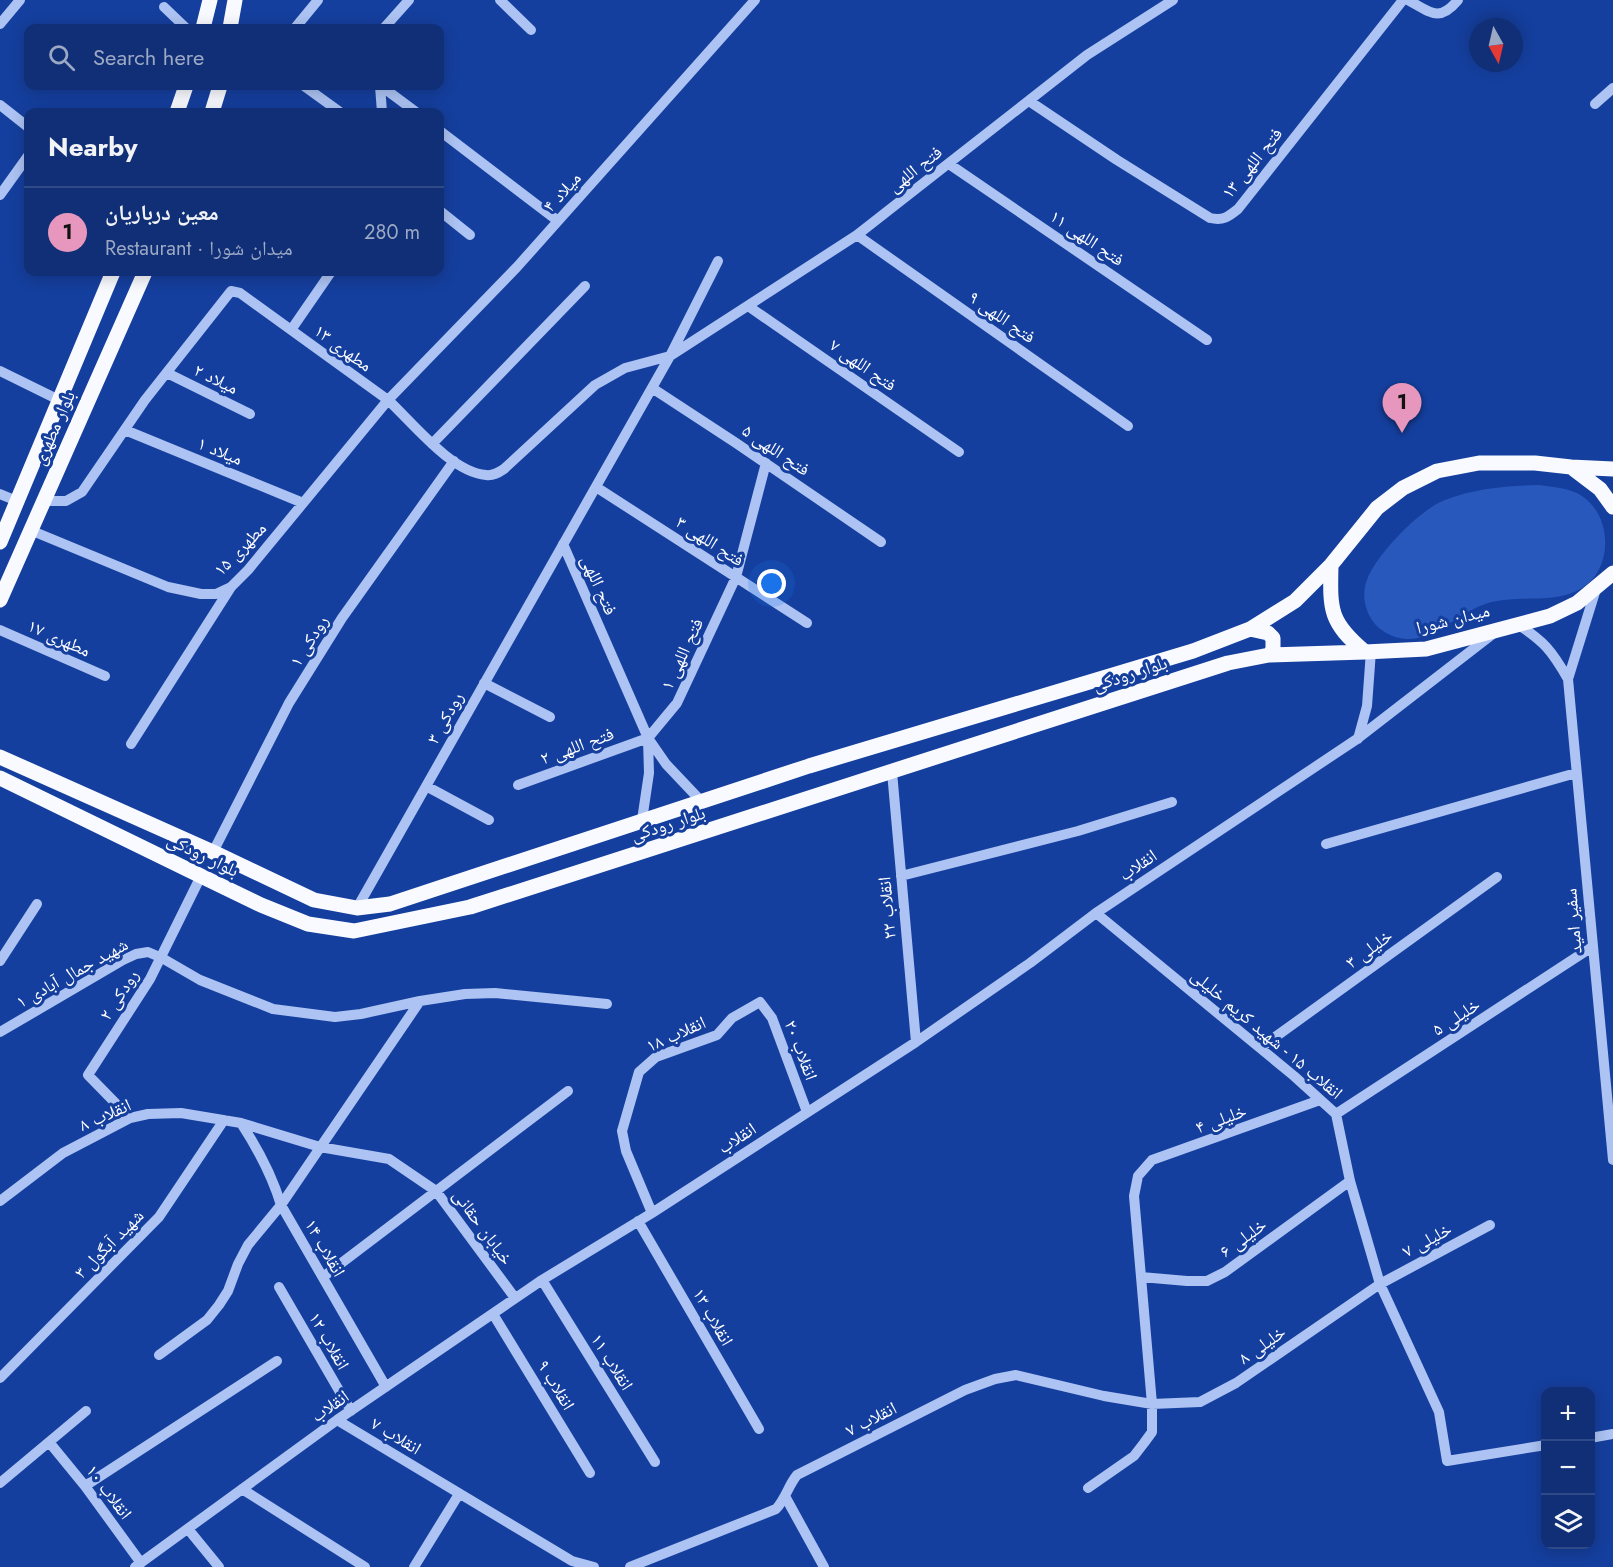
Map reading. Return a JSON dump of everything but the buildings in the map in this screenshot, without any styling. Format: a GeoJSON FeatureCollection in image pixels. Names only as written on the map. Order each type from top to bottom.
{"type":"FeatureCollection","features":[{"type":"Feature","properties":{"kind":"main road"},"geometry":{"type":"LineString","coordinates":[[204,24],[210,0]]}},
{"type":"Feature","properties":{"kind":"main road"},"geometry":{"type":"LineString","coordinates":[[231,24],[235,0]]}},
{"type":"Feature","properties":{"kind":"main road"},"geometry":{"type":"LineString","coordinates":[[178,108],[185,90]]}},
{"type":"Feature","properties":{"kind":"main road"},"geometry":{"type":"LineString","coordinates":[[213,108],[219,90]]}},
{"type":"Feature","properties":{"kind":"main road","name":"بلوار مطهری"},"geometry":{"type":"LineString","coordinates":[[0,542],[111,276]]}},
{"type":"Feature","properties":{"kind":"main road","name":"بلوار مطهری"},"geometry":{"type":"LineString","coordinates":[[0,600],[143,276]]}},
{"type":"Feature","properties":{"kind":"main road"},"geometry":{"type":"LineString","coordinates":[[1368,652],[1345,636],[1336,619],[1330,599],[1331,566],[1377,508],[1403,488],[1437,471],[1479,463],[1535,463],[1613,469]]}},
{"type":"Feature","properties":{"kind":"main road"},"geometry":{"type":"LineString","coordinates":[[1571,467],[1600,489],[1613,507]]}},
{"type":"Feature","properties":{"kind":"main road","name":"بلوار رودکی"},"geometry":{"type":"LineString","coordinates":[[3,756],[314,900],[357,908],[390,904],[809,766],[1193,651],[1250,629],[1295,601],[1331,566]]}},
{"type":"Feature","properties":{"kind":"main road","name":"میدان شورا"},"geometry":{"type":"LineString","coordinates":[[1368,652],[1426,649],[1550,616],[1577,603],[1613,573]]}},
{"type":"Feature","properties":{"kind":"main road"},"geometry":{"type":"LineString","coordinates":[[1250,629],[1268,633],[1273,638],[1273,650],[1269,655]]}},
{"type":"Feature","properties":{"kind":"main road","name":"بلوار رودکی"},"geometry":{"type":"LineString","coordinates":[[0,778],[261,905],[308,924],[354,931],[470,907],[1228,663],[1269,655],[1368,652]]}},
{"type":"Feature","properties":{"kind":"street"},"geometry":{"type":"LineString","coordinates":[[0,24],[20,0]]}},
{"type":"Feature","properties":{"kind":"street"},"geometry":{"type":"LineString","coordinates":[[298,24],[318,0]]}},
{"type":"Feature","properties":{"kind":"street"},"geometry":{"type":"LineString","coordinates":[[388,24],[409,0]]}},
{"type":"Feature","properties":{"kind":"street"},"geometry":{"type":"LineString","coordinates":[[500,0],[531,30]]}},
{"type":"Feature","properties":{"kind":"street","name":"میلاد ۴"},"geometry":{"type":"LineString","coordinates":[[388,400],[517,267],[754,0]]}},
{"type":"Feature","properties":{"kind":"street","name":"فتح اللهی"},"geometry":{"type":"LineString","coordinates":[[670,356],[857,235],[1087,55],[1173,0]]}},
{"type":"Feature","properties":{"kind":"street","name":"فتح اللهی ۱۳"},"geometry":{"type":"LineString","coordinates":[[1029,101],[1126,166],[1210,218],[1220,220],[1229,217],[1238,209],[1402,0]]}},
{"type":"Feature","properties":{"kind":"street"},"geometry":{"type":"LineString","coordinates":[[1408,0],[1430,12],[1441,15],[1458,0]]}},
{"type":"Feature","properties":{"kind":"street"},"geometry":{"type":"LineString","coordinates":[[164,7],[182,24]]}},
{"type":"Feature","properties":{"kind":"street"},"geometry":{"type":"LineString","coordinates":[[1595,104],[1613,88]]}},
{"type":"Feature","properties":{"kind":"street"},"geometry":{"type":"LineString","coordinates":[[310,90],[334,108]]}},
{"type":"Feature","properties":{"kind":"street"},"geometry":{"type":"LineString","coordinates":[[380,90],[382,108]]}},
{"type":"Feature","properties":{"kind":"street"},"geometry":{"type":"LineString","coordinates":[[386,90],[410,108]]}},
{"type":"Feature","properties":{"kind":"street"},"geometry":{"type":"LineString","coordinates":[[0,105],[24,124]]}},
{"type":"Feature","properties":{"kind":"street"},"geometry":{"type":"LineString","coordinates":[[444,133],[558,221]]}},
{"type":"Feature","properties":{"kind":"street"},"geometry":{"type":"LineString","coordinates":[[0,195],[24,162]]}},
{"type":"Feature","properties":{"kind":"street","name":"فتح اللهی ۱۱"},"geometry":{"type":"LineString","coordinates":[[949,164],[1208,340]]}},
{"type":"Feature","properties":{"kind":"street"},"geometry":{"type":"LineString","coordinates":[[444,214],[470,234]]}},
{"type":"Feature","properties":{"kind":"street","name":"فتح اللهی ۹"},"geometry":{"type":"LineString","coordinates":[[857,235],[1128,426]]}},
{"type":"Feature","properties":{"kind":"street","name":"فتح اللهی"},"geometry":{"type":"LineString","coordinates":[[648,738],[563,544],[670,356],[718,261]]}},
{"type":"Feature","properties":{"kind":"street"},"geometry":{"type":"LineString","coordinates":[[291,330],[328,276]]}},
{"type":"Feature","properties":{"kind":"street"},"geometry":{"type":"LineString","coordinates":[[432,444],[585,286]]}},
{"type":"Feature","properties":{"kind":"street","name":"مطهری ۱۳"},"geometry":{"type":"LineString","coordinates":[[43,501],[66,501],[82,492],[167,373],[231,291],[240,293],[388,400],[432,444],[454,461],[476,472],[495,475],[595,385],[625,368],[670,356]]}},
{"type":"Feature","properties":{"kind":"street","name":"فتح اللهی ۷"},"geometry":{"type":"LineString","coordinates":[[748,306],[959,452]]}},
{"type":"Feature","properties":{"kind":"street"},"geometry":{"type":"LineString","coordinates":[[0,370],[59,400]]}},
{"type":"Feature","properties":{"kind":"street","name":"میلاد ۲"},"geometry":{"type":"LineString","coordinates":[[167,373],[250,414]]}},
{"type":"Feature","properties":{"kind":"street","name":"فتح اللهی ۵"},"geometry":{"type":"LineString","coordinates":[[652,388],[881,542]]}},
{"type":"Feature","properties":{"kind":"street","name":"مطهری ۱۵"},"geometry":{"type":"LineString","coordinates":[[30,530],[168,587],[201,594],[216,594],[231,587],[388,400]]}},
{"type":"Feature","properties":{"kind":"street","name":"میلاد ۱"},"geometry":{"type":"LineString","coordinates":[[125,430],[303,504]]}},
{"type":"Feature","properties":{"kind":"street","name":"رودکی ۱"},"geometry":{"type":"LineString","coordinates":[[213,852],[289,703],[342,618],[454,461]]}},
{"type":"Feature","properties":{"kind":"street","name":"فتح اللهی ۱"},"geometry":{"type":"LineString","coordinates":[[648,738],[677,703],[736,577],[766,463]]}},
{"type":"Feature","properties":{"kind":"street","name":"فتح اللهی ۳"},"geometry":{"type":"LineString","coordinates":[[596,487],[807,623]]}},
{"type":"Feature","properties":{"kind":"street"},"geometry":{"type":"LineString","coordinates":[[0,494],[17,501]]}},
{"type":"Feature","properties":{"kind":"street","name":"رودکی ۳"},"geometry":{"type":"LineString","coordinates":[[357,908],[563,544]]}},
{"type":"Feature","properties":{"kind":"street"},"geometry":{"type":"LineString","coordinates":[[131,744],[231,587]]}},
{"type":"Feature","properties":{"kind":"street","name":"سفیر امید"},"geometry":{"type":"LineString","coordinates":[[1596,589],[1568,679],[1613,1158]]}},
{"type":"Feature","properties":{"kind":"street","name":"سفیر امید"},"geometry":{"type":"LineString","coordinates":[[1510,626],[1540,639],[1555,655],[1568,679]]}},
{"type":"Feature","properties":{"kind":"street","name":"انقلاب"},"geometry":{"type":"LineString","coordinates":[[138,1565],[337,1420],[515,1298],[652,1213],[916,1042],[1030,963],[1096,913],[1357,739],[1510,626]]}},
{"type":"Feature","properties":{"kind":"street","name":"مطهری ۱۷"},"geometry":{"type":"LineString","coordinates":[[0,630],[105,676]]}},
{"type":"Feature","properties":{"kind":"street"},"geometry":{"type":"LineString","coordinates":[[1357,739],[1367,706],[1368,652]]}},
{"type":"Feature","properties":{"kind":"street"},"geometry":{"type":"LineString","coordinates":[[484,683],[550,717]]}},
{"type":"Feature","properties":{"kind":"street"},"geometry":{"type":"LineString","coordinates":[[648,738],[666,764],[701,801]]}},
{"type":"Feature","properties":{"kind":"street"},"geometry":{"type":"LineString","coordinates":[[642,820],[649,772],[648,738]]}},
{"type":"Feature","properties":{"kind":"street","name":"فتح اللهی ۲"},"geometry":{"type":"LineString","coordinates":[[518,785],[648,738]]}},
{"type":"Feature","properties":{"kind":"street","name":"انقلاب ۲۲"},"geometry":{"type":"LineString","coordinates":[[892,772],[916,1042]]}},
{"type":"Feature","properties":{"kind":"street"},"geometry":{"type":"LineString","coordinates":[[1326,844],[1576,773]]}},
{"type":"Feature","properties":{"kind":"street"},"geometry":{"type":"LineString","coordinates":[[426,786],[489,820]]}},
{"type":"Feature","properties":{"kind":"street"},"geometry":{"type":"LineString","coordinates":[[901,876],[1078,831],[1172,802]]}},
{"type":"Feature","properties":{"kind":"street","name":"رودکی ۲"},"geometry":{"type":"LineString","coordinates":[[130,1119],[88,1075],[162,958],[201,876]]}},
{"type":"Feature","properties":{"kind":"street","name":"خلیلی ۳"},"geometry":{"type":"LineString","coordinates":[[1260,1048],[1497,877]]}},
{"type":"Feature","properties":{"kind":"street"},"geometry":{"type":"LineString","coordinates":[[0,961],[37,904]]}},
{"type":"Feature","properties":{"kind":"street","name":"انقلاب ۱۵ - شهید کریم خلیلی"},"geometry":{"type":"LineString","coordinates":[[1096,913],[1260,1048],[1336,1114],[1350,1181],[1380,1284],[1439,1412],[1447,1461],[1541,1446]]}},
{"type":"Feature","properties":{"kind":"street","name":"خلیلی ۵"},"geometry":{"type":"LineString","coordinates":[[1336,1114],[1592,947]]}},
{"type":"Feature","properties":{"kind":"street","name":"شهید جمال آبادی ۱"},"geometry":{"type":"LineString","coordinates":[[0,1032],[130,957],[148,952],[162,958]]}},
{"type":"Feature","properties":{"kind":"street"},"geometry":{"type":"LineString","coordinates":[[162,958],[200,980],[273,1009],[334,1017],[465,994],[495,993],[607,1004]]}},
{"type":"Feature","properties":{"kind":"street"},"geometry":{"type":"LineString","coordinates":[[159,1355],[207,1320],[228,1291],[238,1263],[248,1245],[281,1205],[420,1001]]}},
{"type":"Feature","properties":{"kind":"street","name":"انقلاب ۲۰"},"geometry":{"type":"LineString","coordinates":[[760,1002],[772,1018],[807,1112]]}},
{"type":"Feature","properties":{"kind":"street","name":"انقلاب ۱۸"},"geometry":{"type":"LineString","coordinates":[[652,1213],[626,1151],[622,1131],[639,1072],[656,1057],[717,1035],[732,1018],[760,1002]]}},
{"type":"Feature","properties":{"kind":"street"},"geometry":{"type":"LineString","coordinates":[[323,1277],[568,1091]]}},
{"type":"Feature","properties":{"kind":"street","name":"خلیلی ۴"},"geometry":{"type":"LineString","coordinates":[[1141,1276],[1134,1196],[1137,1176],[1152,1160],[1320,1100]]}},
{"type":"Feature","properties":{"kind":"street","name":"انقلاب ۸"},"geometry":{"type":"LineString","coordinates":[[0,1201],[63,1153],[130,1119],[148,1114],[181,1113],[241,1122]]}},
{"type":"Feature","properties":{"kind":"street","name":"شهید آبگول ۳"},"geometry":{"type":"LineString","coordinates":[[0,1378],[159,1217],[224,1120]]}},
{"type":"Feature","properties":{"kind":"street","name":"خیابان حقانی"},"geometry":{"type":"LineString","coordinates":[[241,1122],[320,1147],[389,1159],[436,1191],[515,1298]]}},
{"type":"Feature","properties":{"kind":"street","name":"انقلاب ۱۴"},"geometry":{"type":"LineString","coordinates":[[241,1122],[275,1183],[281,1205],[386,1387]]}},
{"type":"Feature","properties":{"kind":"street","name":"خلیلی ۶"},"geometry":{"type":"LineString","coordinates":[[1141,1276],[1207,1281],[1225,1272],[1350,1181]]}},
{"type":"Feature","properties":{"kind":"street","name":"انقلاب ۱۳"},"geometry":{"type":"LineString","coordinates":[[638,1221],[759,1429]]}},
{"type":"Feature","properties":{"kind":"street","name":"خلیلی ۷"},"geometry":{"type":"LineString","coordinates":[[1380,1284],[1490,1225]]}},
{"type":"Feature","properties":{"kind":"street"},"geometry":{"type":"LineString","coordinates":[[1088,1488],[1134,1456],[1152,1432],[1152,1404],[1141,1276]]}},
{"type":"Feature","properties":{"kind":"street","name":"انقلاب ۱۱"},"geometry":{"type":"LineString","coordinates":[[542,1280],[655,1462]]}},
{"type":"Feature","properties":{"kind":"street","name":"خلیلی ۸"},"geometry":{"type":"LineString","coordinates":[[1152,1404],[1200,1402],[1236,1383],[1380,1284]]}},
{"type":"Feature","properties":{"kind":"street","name":"انقلاب ۱۲"},"geometry":{"type":"LineString","coordinates":[[279,1287],[351,1411]]}},
{"type":"Feature","properties":{"kind":"street","name":"انقلاب ۹"},"geometry":{"type":"LineString","coordinates":[[493,1314],[590,1473]]}},
{"type":"Feature","properties":{"kind":"street"},"geometry":{"type":"LineString","coordinates":[[85,1486],[277,1361]]}},
{"type":"Feature","properties":{"kind":"street","name":"انقلاب ۷"},"geometry":{"type":"LineString","coordinates":[[630,1567],[776,1509],[786,1498],[789,1485],[797,1475],[965,1390],[994,1379],[1016,1375],[1037,1378],[1104,1396],[1152,1404]]}},
{"type":"Feature","properties":{"kind":"street"},"geometry":{"type":"LineString","coordinates":[[0,1483],[86,1411]]}},
{"type":"Feature","properties":{"kind":"street","name":"انقلاب ۷"},"geometry":{"type":"LineString","coordinates":[[337,1420],[572,1561],[594,1567]]}},
{"type":"Feature","properties":{"kind":"street"},"geometry":{"type":"LineString","coordinates":[[1595,1437],[1613,1434]]}},
{"type":"Feature","properties":{"kind":"street","name":"انقلاب ۱۰"},"geometry":{"type":"LineString","coordinates":[[49,1442],[85,1486],[138,1565]]}},
{"type":"Feature","properties":{"kind":"street"},"geometry":{"type":"LineString","coordinates":[[242,1490],[365,1567]]}},
{"type":"Feature","properties":{"kind":"street"},"geometry":{"type":"LineString","coordinates":[[414,1567],[459,1494]]}},
{"type":"Feature","properties":{"kind":"street"},"geometry":{"type":"LineString","coordinates":[[786,1498],[824,1567]]}},
{"type":"Feature","properties":{"kind":"street"},"geometry":{"type":"LineString","coordinates":[[188,1529],[219,1567]]}},
{"type":"Feature","properties":{"kind":"shaded area"},"geometry":{"type":"Polygon","coordinates":[[[1539,485],[1577,493],[1592,505],[1599,517],[1604,529],[1604,556],[1599,569],[1582,588],[1548,598],[1500,600],[1488,603],[1437,631],[1416,638],[1396,637],[1382,631],[1375,624],[1367,611],[1365,600],[1367,580],[1379,559],[1411,523],[1435,505],[1457,496],[1491,488],[1539,485]]]}},
{"type":"Feature","properties":{"kind":"place","name":"معین درباریان"},"geometry":{"type":"Point","coordinates":[1402,433]}}]}
